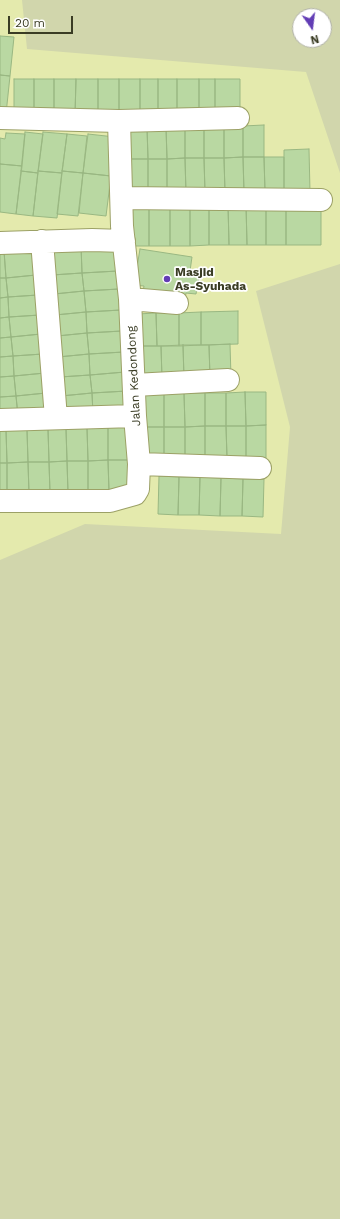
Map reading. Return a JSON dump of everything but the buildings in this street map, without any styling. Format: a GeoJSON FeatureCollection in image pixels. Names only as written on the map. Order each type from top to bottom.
{"type":"FeatureCollection","features":[{"type":"Feature","properties":{"kind":"street"},"geometry":{"type":"LineString","coordinates":[[0,118],[119,121],[238,118]]}},
{"type":"Feature","properties":{"kind":"street","name":"Jalan Kedondong"},"geometry":{"type":"LineString","coordinates":[[0,501],[110,501],[135,494],[138,489],[139,464],[135,416],[130,299],[122,226],[119,121]]}},
{"type":"Feature","properties":{"kind":"street"},"geometry":{"type":"LineString","coordinates":[[122,198],[321,200]]}},
{"type":"Feature","properties":{"kind":"street"},"geometry":{"type":"LineString","coordinates":[[0,243],[92,240],[124,241]]}},
{"type":"Feature","properties":{"kind":"street"},"geometry":{"type":"LineString","coordinates":[[42,241],[56,418]]}},
{"type":"Feature","properties":{"kind":"street"},"geometry":{"type":"LineString","coordinates":[[130,299],[177,303]]}},
{"type":"Feature","properties":{"kind":"street"},"geometry":{"type":"LineString","coordinates":[[134,385],[228,380]]}},
{"type":"Feature","properties":{"kind":"street"},"geometry":{"type":"LineString","coordinates":[[0,420],[135,416]]}},
{"type":"Feature","properties":{"kind":"street"},"geometry":{"type":"LineString","coordinates":[[139,464],[260,468]]}},
{"type":"Feature","properties":{"kind":"green space"},"geometry":{"type":"Polygon","coordinates":[[[22,0],[340,0],[340,173],[306,72],[27,49],[22,0]]]}},
{"type":"Feature","properties":{"kind":"green space"},"geometry":{"type":"Polygon","coordinates":[[[340,264],[340,1219],[0,1219],[0,560],[85,524],[281,534],[290,427],[256,291],[340,264]]]}},
{"type":"Feature","properties":{"kind":"place","name":"Masjid As-Syuhada"},"geometry":{"type":"Point","coordinates":[167,279]}}]}
